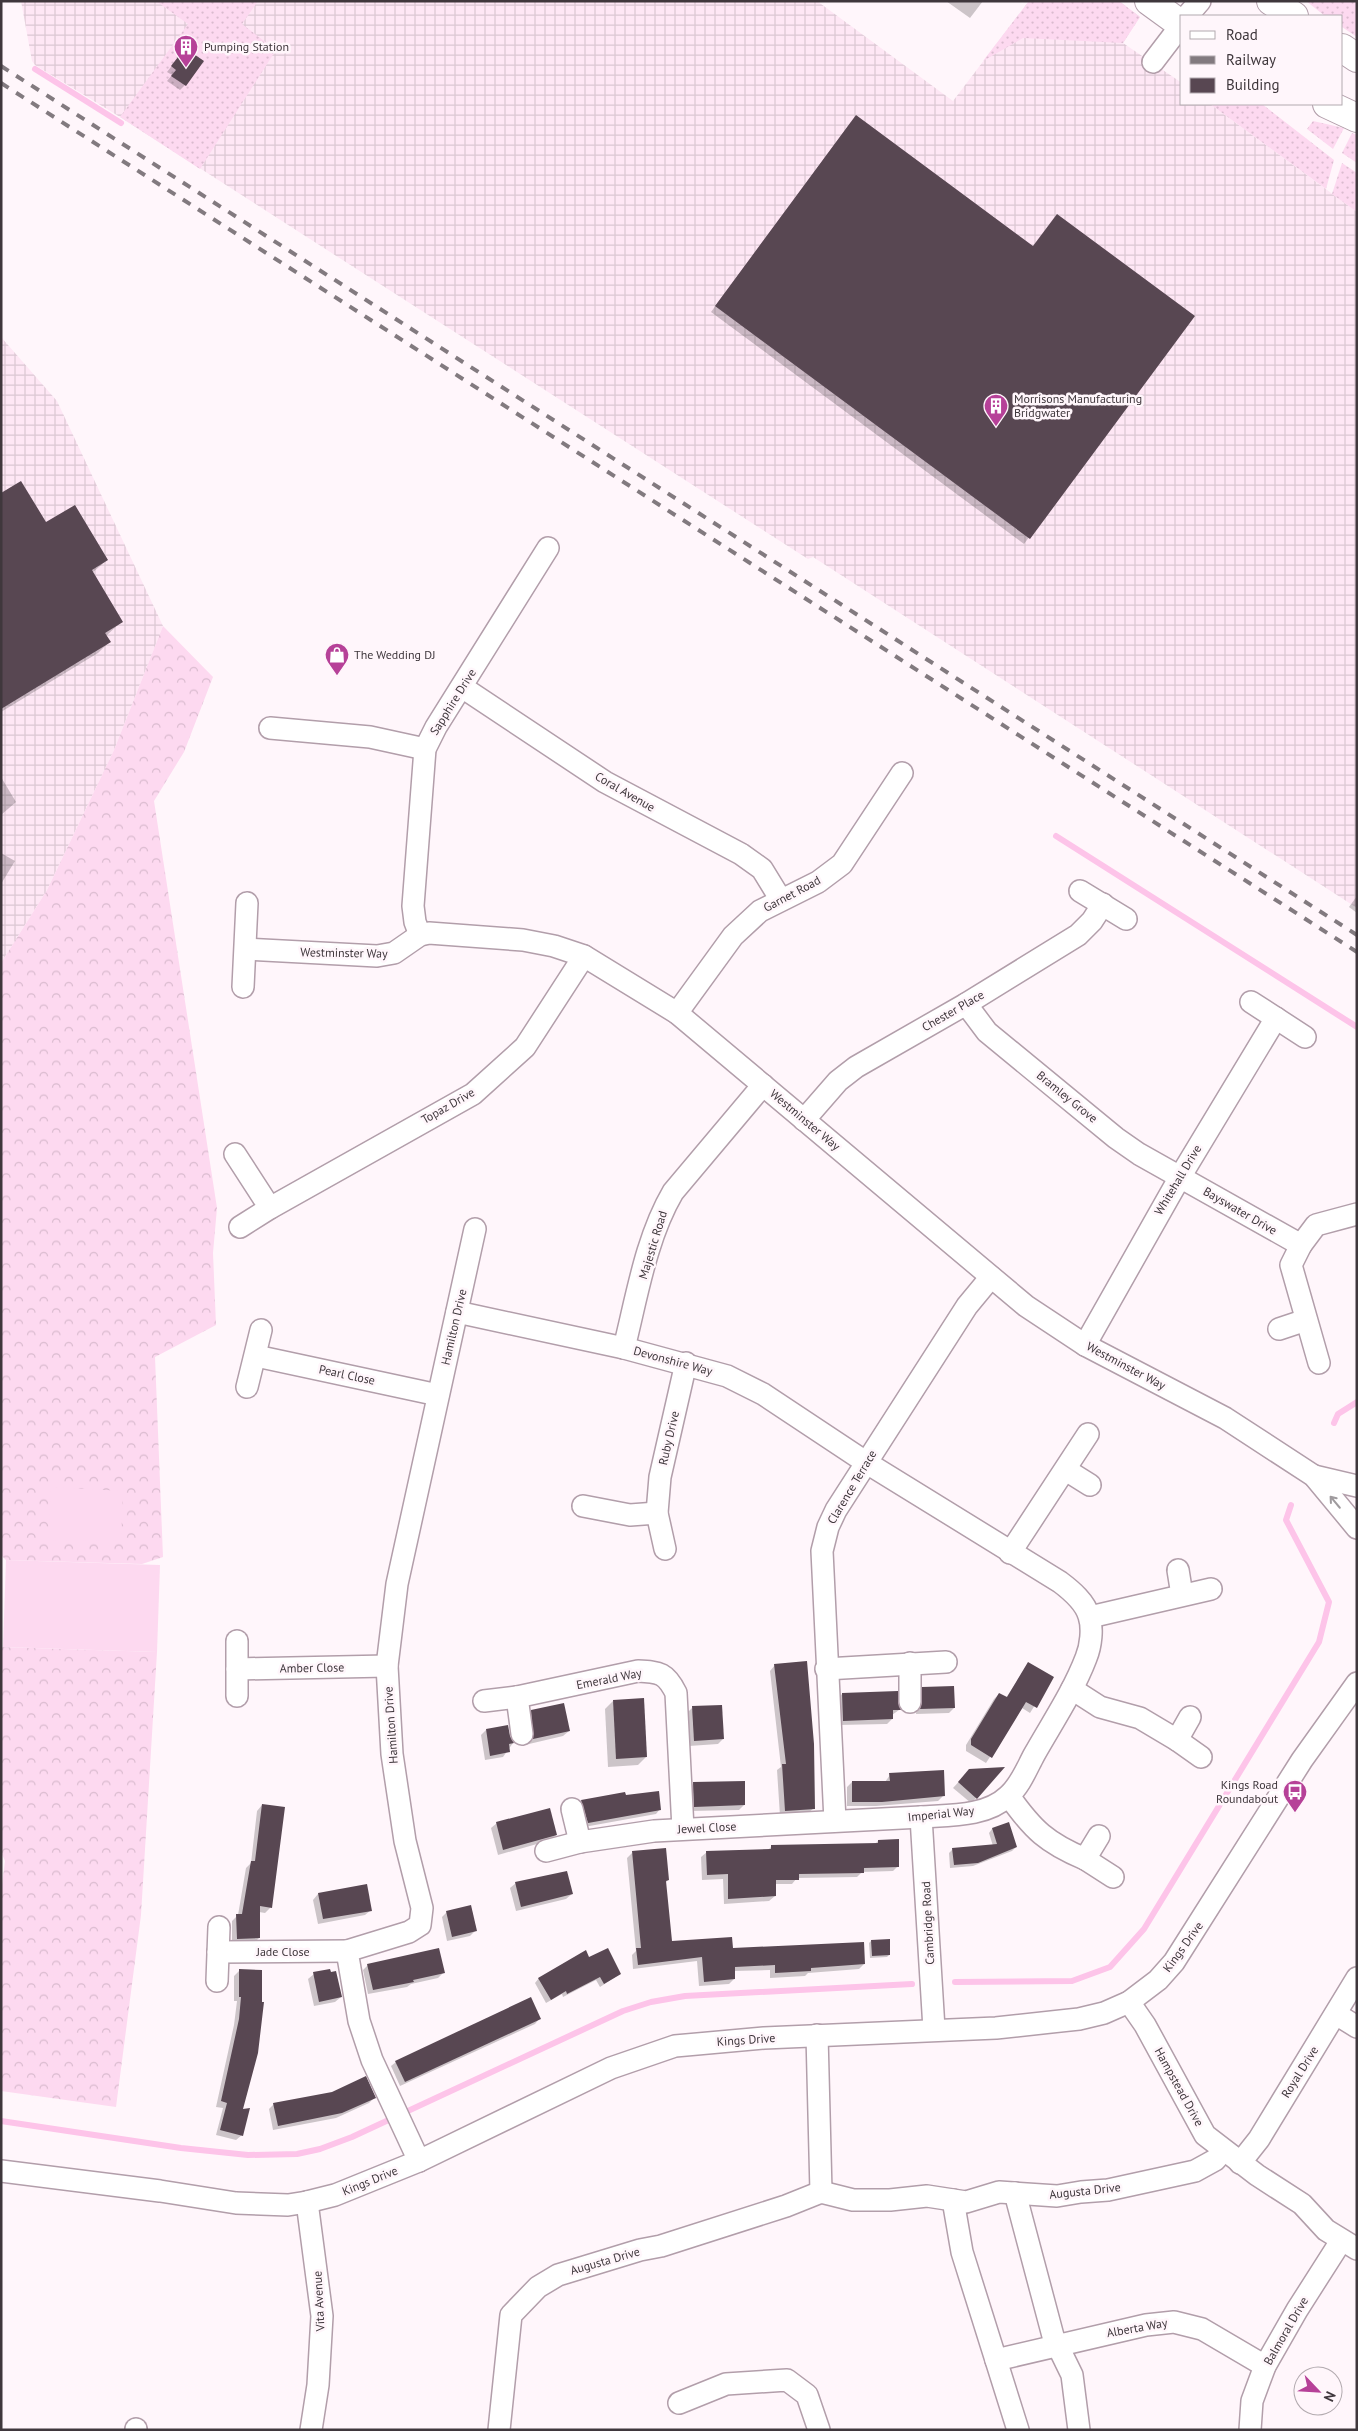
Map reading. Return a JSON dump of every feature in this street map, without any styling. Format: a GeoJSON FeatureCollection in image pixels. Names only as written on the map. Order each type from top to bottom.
{"type":"FeatureCollection","features":[{"type":"Feature","properties":{"kind":"main road"},"geometry":{"type":"LineString","coordinates":[[1150,1],[1180,20]]}},
{"type":"Feature","properties":{"kind":"main road"},"geometry":{"type":"LineString","coordinates":[[1271,1],[1292,15]]}},
{"type":"Feature","properties":{"kind":"main road"},"geometry":{"type":"LineString","coordinates":[[1343,49],[1357,58]]}},
{"type":"Feature","properties":{"kind":"main road"},"geometry":{"type":"LineString","coordinates":[[1329,105],[1357,118]]}},
{"type":"Feature","properties":{"kind":"street"},"geometry":{"type":"LineString","coordinates":[[1189,15],[1200,1]]}},
{"type":"Feature","properties":{"kind":"street"},"geometry":{"type":"LineString","coordinates":[[1153,62],[1180,26]]}},
{"type":"Feature","properties":{"kind":"street","name":"Sapphire Drive"},"geometry":{"type":"LineString","coordinates":[[420,935],[415,922],[414,906],[425,750],[436,727],[548,548]]}},
{"type":"Feature","properties":{"kind":"street","name":"Coral Avenue"},"geometry":{"type":"LineString","coordinates":[[462,688],[605,782],[741,854],[762,869],[781,900]]}},
{"type":"Feature","properties":{"kind":"street"},"geometry":{"type":"LineString","coordinates":[[270,728],[370,737],[425,750]]}},
{"type":"Feature","properties":{"kind":"street","name":"Garnet Road"},"geometry":{"type":"LineString","coordinates":[[678,1013],[732,936],[760,912],[818,882],[842,864],[902,774]]}},
{"type":"Feature","properties":{"kind":"street"},"geometry":{"type":"LineString","coordinates":[[1080,890],[1126,919]]}},
{"type":"Feature","properties":{"kind":"street"},"geometry":{"type":"LineString","coordinates":[[243,987],[247,903]]}},
{"type":"Feature","properties":{"kind":"street","name":"Chester Place"},"geometry":{"type":"LineString","coordinates":[[804,1120],[838,1081],[856,1067],[966,1004],[1078,935],[1092,921],[1103,904]]}},
{"type":"Feature","properties":{"kind":"street","name":"Westminster Way"},"geometry":{"type":"LineString","coordinates":[[246,949],[377,956],[394,953],[420,935],[430,933],[523,940],[554,946],[584,956],[678,1013],[1026,1306],[1085,1345],[1224,1418],[1314,1476],[1357,1528]]}},
{"type":"Feature","properties":{"kind":"street","name":"Topaz Drive"},"geometry":{"type":"LineString","coordinates":[[240,1227],[270,1208],[473,1094],[525,1048],[584,956]]}},
{"type":"Feature","properties":{"kind":"street"},"geometry":{"type":"LineString","coordinates":[[1251,1002],[1305,1037]]}},
{"type":"Feature","properties":{"kind":"street","name":"Bramley Grove"},"geometry":{"type":"LineString","coordinates":[[966,1004],[987,1032],[1116,1138],[1139,1154],[1180,1177]]}},
{"type":"Feature","properties":{"kind":"street","name":"Whitehall Drive"},"geometry":{"type":"LineString","coordinates":[[1085,1345],[1180,1177],[1276,1018]]}},
{"type":"Feature","properties":{"kind":"street","name":"Majestic Road"},"geometry":{"type":"LineString","coordinates":[[624,1348],[653,1236],[663,1210],[673,1192],[764,1085]]}},
{"type":"Feature","properties":{"kind":"street"},"geometry":{"type":"LineString","coordinates":[[235,1154],[270,1208]]}},
{"type":"Feature","properties":{"kind":"street","name":"Bayswater Drive"},"geometry":{"type":"LineString","coordinates":[[1180,1177],[1301,1245]]}},
{"type":"Feature","properties":{"kind":"street"},"geometry":{"type":"LineString","coordinates":[[1319,1363],[1291,1265],[1301,1245],[1316,1225],[1357,1214]]}},
{"type":"Feature","properties":{"kind":"street","name":"Hamilton Drive"},"geometry":{"type":"LineString","coordinates":[[347,1951],[409,1932],[420,1925],[422,1908],[405,1841],[392,1754],[387,1666],[397,1584],[474,1229]]}},
{"type":"Feature","properties":{"kind":"street","name":"Clarence Terrace"},"geometry":{"type":"LineString","coordinates":[[835,1821],[826,1669],[822,1551],[828,1527],[836,1510],[967,1306],[991,1277]]}},
{"type":"Feature","properties":{"kind":"street","name":"Devonshire Way"},"geometry":{"type":"LineString","coordinates":[[457,1312],[624,1348],[686,1363],[726,1376],[763,1394],[867,1463]]}},
{"type":"Feature","properties":{"kind":"street"},"geometry":{"type":"LineString","coordinates":[[1279,1329],[1306,1320]]}},
{"type":"Feature","properties":{"kind":"street"},"geometry":{"type":"LineString","coordinates":[[247,1387],[261,1330]]}},
{"type":"Feature","properties":{"kind":"street","name":"Pearl Close"},"geometry":{"type":"LineString","coordinates":[[256,1356],[438,1395]]}},
{"type":"Feature","properties":{"kind":"street","name":"Ruby Drive"},"geometry":{"type":"LineString","coordinates":[[665,1549],[658,1513],[660,1478],[686,1363]]}},
{"type":"Feature","properties":{"kind":"street"},"geometry":{"type":"LineString","coordinates":[[1010,1553],[1088,1434]]}},
{"type":"Feature","properties":{"kind":"street"},"geometry":{"type":"LineString","coordinates":[[867,1463],[1072,1591],[1083,1603],[1090,1617],[1211,1588]]}},
{"type":"Feature","properties":{"kind":"street"},"geometry":{"type":"LineString","coordinates":[[1066,1470],[1090,1485]]}},
{"type":"Feature","properties":{"kind":"street","name":"Westminster Way"},"geometry":{"type":"LineString","coordinates":[[1314,1476],[1357,1486]]}},
{"type":"Feature","properties":{"kind":"street"},"geometry":{"type":"LineString","coordinates":[[583,1506],[630,1515],[658,1513]]}},
{"type":"Feature","properties":{"kind":"street"},"geometry":{"type":"LineString","coordinates":[[1178,1570],[1182,1595]]}},
{"type":"Feature","properties":{"kind":"street","name":"Imperial Way"},"geometry":{"type":"LineString","coordinates":[[835,1821],[965,1814],[992,1807],[1008,1796],[1072,1690],[1087,1656],[1091,1637],[1090,1617]]}},
{"type":"Feature","properties":{"kind":"street"},"geometry":{"type":"LineString","coordinates":[[237,1641],[237,1696]]}},
{"type":"Feature","properties":{"kind":"street"},"geometry":{"type":"LineString","coordinates":[[826,1669],[946,1662]]}},
{"type":"Feature","properties":{"kind":"street"},"geometry":{"type":"LineString","coordinates":[[910,1663],[910,1702]]}},
{"type":"Feature","properties":{"kind":"street","name":"Amber Close"},"geometry":{"type":"LineString","coordinates":[[237,1669],[387,1666]]}},
{"type":"Feature","properties":{"kind":"street","name":"Emerald Way"},"geometry":{"type":"LineString","coordinates":[[484,1701],[517,1697],[638,1671],[656,1672],[668,1679],[676,1693],[683,1829]]}},
{"type":"Feature","properties":{"kind":"street","name":"Kings Drive"},"geometry":{"type":"LineString","coordinates":[[1,2171],[236,2203],[288,2205],[336,2195],[419,2161],[510,2116],[641,2056],[691,2044],[817,2035],[996,2028],[1078,2019],[1104,2013],[1128,2002],[1158,1980],[1174,1962],[1302,1760],[1357,1684]]}},
{"type":"Feature","properties":{"kind":"street"},"geometry":{"type":"LineString","coordinates":[[1072,1690],[1100,1707],[1140,1718],[1201,1757]]}},
{"type":"Feature","properties":{"kind":"street"},"geometry":{"type":"LineString","coordinates":[[517,1697],[522,1734]]}},
{"type":"Feature","properties":{"kind":"street"},"geometry":{"type":"LineString","coordinates":[[1177,1740],[1190,1717]]}},
{"type":"Feature","properties":{"kind":"street"},"geometry":{"type":"LineString","coordinates":[[1008,1796],[1026,1821],[1041,1835],[1059,1848],[1085,1860],[1113,1877]]}},
{"type":"Feature","properties":{"kind":"street"},"geometry":{"type":"LineString","coordinates":[[572,1809],[580,1842]]}},
{"type":"Feature","properties":{"kind":"street","name":"Cambridge Road"},"geometry":{"type":"LineString","coordinates":[[921,1817],[934,2030]]}},
{"type":"Feature","properties":{"kind":"street","name":"Jewel Close"},"geometry":{"type":"LineString","coordinates":[[546,1852],[580,1842],[654,1831],[835,1821]]}},
{"type":"Feature","properties":{"kind":"street"},"geometry":{"type":"LineString","coordinates":[[1085,1860],[1099,1836]]}},
{"type":"Feature","properties":{"kind":"street"},"geometry":{"type":"LineString","coordinates":[[217,1981],[218,1927]]}},
{"type":"Feature","properties":{"kind":"street"},"geometry":{"type":"LineString","coordinates":[[347,1951],[362,2029],[372,2060],[419,2161]]}},
{"type":"Feature","properties":{"kind":"street","name":"Jade Close"},"geometry":{"type":"LineString","coordinates":[[218,1952],[347,1951]]}},
{"type":"Feature","properties":{"kind":"street","name":"Royal Drive"},"geometry":{"type":"LineString","coordinates":[[1232,2157],[1258,2139],[1357,1978]]}},
{"type":"Feature","properties":{"kind":"street","name":"Hampstead Drive"},"geometry":{"type":"LineString","coordinates":[[1128,2002],[1144,2025],[1205,2135],[1232,2157],[1302,2204],[1326,2230],[1349,2245]]}},
{"type":"Feature","properties":{"kind":"street"},"geometry":{"type":"LineString","coordinates":[[1336,2014],[1357,2027]]}},
{"type":"Feature","properties":{"kind":"street"},"geometry":{"type":"LineString","coordinates":[[817,2035],[821,2192]]}},
{"type":"Feature","properties":{"kind":"street","name":"Augusta Drive"},"geometry":{"type":"LineString","coordinates":[[499,2430],[511,2315],[538,2287],[558,2275],[640,2250],[661,2246],[786,2206],[821,2192],[853,2200],[890,2200],[927,2196],[966,2202],[999,2192],[1057,2196],[1108,2190],[1195,2171],[1215,2160],[1232,2157]]}},
{"type":"Feature","properties":{"kind":"street"},"geometry":{"type":"LineString","coordinates":[[1015,2193],[1053,2336],[1060,2346],[1072,2375],[1080,2430]]}},
{"type":"Feature","properties":{"kind":"street"},"geometry":{"type":"LineString","coordinates":[[953,2200],[962,2252],[1018,2430]]}},
{"type":"Feature","properties":{"kind":"street","name":"Vita Avenue"},"geometry":{"type":"LineString","coordinates":[[307,2202],[322,2316],[318,2385],[311,2430]]}},
{"type":"Feature","properties":{"kind":"street","name":"Balmoral Drive"},"geometry":{"type":"LineString","coordinates":[[1250,2430],[1252,2401],[1265,2366],[1297,2310],[1349,2245]]}},
{"type":"Feature","properties":{"kind":"street","name":"Alberta Way"},"geometry":{"type":"LineString","coordinates":[[996,2360],[1146,2325],[1174,2322],[1202,2329],[1265,2366]]}},
{"type":"Feature","properties":{"kind":"street"},"geometry":{"type":"LineString","coordinates":[[678,2403],[726,2384],[787,2380],[808,2395],[819,2430]]}},
{"type":"Feature","properties":{"kind":"shaded area"},"geometry":{"type":"Polygon","coordinates":[[[21,1],[817,1],[953,101],[1029,1],[1119,1],[1140,17],[1123,43],[1180,82],[1180,105],[1211,105],[1357,212],[1357,908],[813,557],[808,559],[120,117],[35,65],[32,61],[21,1]]]}},
{"type":"Feature","properties":{"kind":"shaded area"},"geometry":{"type":"Polygon","coordinates":[[[1,337],[57,401],[163,626],[114,750],[47,890],[1,963],[1,337]]]}},
{"type":"Feature","properties":{"kind":"green space"},"geometry":{"type":"Polygon","coordinates":[[[156,1],[258,1],[242,24],[276,50],[200,169],[120,117],[188,24],[156,1]]]}},
{"type":"Feature","properties":{"kind":"green space"},"geometry":{"type":"Polygon","coordinates":[[[1029,1],[1119,1],[1140,17],[1123,43],[1023,38],[983,61],[1029,1]]]}},
{"type":"Feature","properties":{"kind":"green space"},"geometry":{"type":"Polygon","coordinates":[[[1306,1],[1357,1],[1357,37],[1343,28],[1343,15],[1324,15],[1306,1]]]}},
{"type":"Feature","properties":{"kind":"green space"},"geometry":{"type":"Polygon","coordinates":[[[1211,105],[1263,105],[1334,160],[1326,189],[1211,105]]]}},
{"type":"Feature","properties":{"kind":"green space"},"geometry":{"type":"Polygon","coordinates":[[[1313,121],[1344,128],[1333,149],[1307,129],[1313,121]]]}},
{"type":"Feature","properties":{"kind":"green space"},"geometry":{"type":"Polygon","coordinates":[[[1352,133],[1357,135],[1357,163],[1342,153],[1352,133]]]}},
{"type":"Feature","properties":{"kind":"green space"},"geometry":{"type":"Polygon","coordinates":[[[1342,163],[1357,173],[1357,212],[1332,194],[1342,163]]]}},
{"type":"Feature","properties":{"kind":"green space"},"geometry":{"type":"Polygon","coordinates":[[[163,626],[213,677],[184,752],[154,801],[217,1208],[213,1253],[216,1325],[155,1357],[163,1557],[142,1564],[6,1560],[1,1555],[1,963],[47,890],[114,750],[163,626]]]}},
{"type":"Feature","properties":{"kind":"green space"},"geometry":{"type":"Polygon","coordinates":[[[51,1487],[123,1491],[121,1541],[48,1540],[51,1487]]]}},
{"type":"Feature","properties":{"kind":"green space"},"geometry":{"type":"Polygon","coordinates":[[[6,1560],[160,1565],[157,1652],[3,1647],[6,1560]]]}},
{"type":"Feature","properties":{"kind":"green space"},"geometry":{"type":"Polygon","coordinates":[[[1,1647],[157,1652],[141,1915],[116,2107],[1,2091],[1,1893],[5,1861],[1,1852],[1,1647]]]}},
{"type":"Feature","properties":{"kind":"building","name":"Pumping Station"},"geometry":{"type":"Polygon","coordinates":[[[185,48],[204,61],[186,86],[171,76],[176,70],[171,66],[185,48]]]}},
{"type":"Feature","properties":{"kind":"building","name":"Morrisons Manufacturing Bridgwater"},"geometry":{"type":"Polygon","coordinates":[[[856,115],[1033,246],[1057,214],[1195,316],[1030,539],[715,306],[856,115]]]}},
{"type":"Feature","properties":{"kind":"building"},"geometry":{"type":"Polygon","coordinates":[[[21,481],[46,522],[75,505],[108,560],[92,570],[123,622],[105,633],[111,642],[1,709],[1,493],[21,481]]]}},
{"type":"Feature","properties":{"kind":"building"},"geometry":{"type":"Polygon","coordinates":[[[807,1661],[814,1744],[815,1809],[785,1811],[782,1764],[786,1764],[774,1664],[807,1661]]]}},
{"type":"Feature","properties":{"kind":"building"},"geometry":{"type":"Polygon","coordinates":[[[1028,1662],[1054,1677],[1037,1708],[1026,1702],[992,1758],[971,1745],[971,1739],[999,1693],[1007,1697],[1028,1662]]]}},
{"type":"Feature","properties":{"kind":"building"},"geometry":{"type":"Polygon","coordinates":[[[954,1686],[955,1708],[920,1709],[922,1687],[954,1686]]]}},
{"type":"Feature","properties":{"kind":"building"},"geometry":{"type":"Polygon","coordinates":[[[898,1691],[898,1702],[901,1710],[893,1710],[893,1719],[843,1721],[842,1693],[898,1691]]]}},
{"type":"Feature","properties":{"kind":"building"},"geometry":{"type":"Polygon","coordinates":[[[644,1698],[647,1757],[616,1759],[613,1700],[644,1698]]]}},
{"type":"Feature","properties":{"kind":"building"},"geometry":{"type":"Polygon","coordinates":[[[564,1703],[570,1731],[533,1739],[531,1710],[564,1703]]]}},
{"type":"Feature","properties":{"kind":"building"},"geometry":{"type":"Polygon","coordinates":[[[722,1705],[724,1739],[694,1741],[692,1706],[722,1705]]]}},
{"type":"Feature","properties":{"kind":"building"},"geometry":{"type":"Polygon","coordinates":[[[508,1725],[510,1736],[514,1743],[509,1744],[510,1752],[490,1756],[486,1729],[508,1725]]]}},
{"type":"Feature","properties":{"kind":"building"},"geometry":{"type":"Polygon","coordinates":[[[1005,1767],[977,1799],[958,1782],[969,1769],[1005,1767]]]}},
{"type":"Feature","properties":{"kind":"building"},"geometry":{"type":"Polygon","coordinates":[[[944,1770],[945,1796],[882,1802],[852,1802],[852,1781],[890,1781],[889,1773],[944,1770]]]}},
{"type":"Feature","properties":{"kind":"building"},"geometry":{"type":"Polygon","coordinates":[[[745,1781],[745,1805],[694,1807],[693,1782],[745,1781]]]}},
{"type":"Feature","properties":{"kind":"building"},"geometry":{"type":"Polygon","coordinates":[[[659,1791],[661,1810],[588,1823],[581,1800],[625,1792],[626,1795],[659,1791]]]}},
{"type":"Feature","properties":{"kind":"building"},"geometry":{"type":"Polygon","coordinates":[[[262,1804],[285,1807],[272,1908],[260,1906],[260,1938],[237,1939],[236,1914],[242,1914],[251,1861],[255,1861],[262,1804]]]}},
{"type":"Feature","properties":{"kind":"building"},"geometry":{"type":"Polygon","coordinates":[[[550,1808],[557,1835],[503,1850],[496,1822],[550,1808]]]}},
{"type":"Feature","properties":{"kind":"building"},"geometry":{"type":"Polygon","coordinates":[[[1009,1822],[1017,1847],[978,1863],[954,1865],[952,1848],[997,1844],[992,1828],[1009,1822]]]}},
{"type":"Feature","properties":{"kind":"building"},"geometry":{"type":"Polygon","coordinates":[[[899,1839],[899,1867],[864,1868],[864,1873],[799,1874],[799,1880],[776,1880],[776,1896],[728,1899],[728,1874],[707,1875],[706,1851],[771,1849],[771,1845],[878,1843],[878,1840],[899,1839]]]}},
{"type":"Feature","properties":{"kind":"building"},"geometry":{"type":"Polygon","coordinates":[[[666,1848],[669,1880],[666,1881],[672,1941],[732,1937],[733,1948],[864,1942],[865,1964],[811,1968],[811,1971],[775,1973],[775,1965],[735,1967],[735,1979],[704,1982],[702,1957],[638,1965],[636,1948],[641,1948],[632,1851],[666,1848]]]}},
{"type":"Feature","properties":{"kind":"building"},"geometry":{"type":"Polygon","coordinates":[[[567,1871],[573,1894],[521,1907],[515,1882],[567,1871]]]}},
{"type":"Feature","properties":{"kind":"building"},"geometry":{"type":"Polygon","coordinates":[[[367,1884],[372,1911],[323,1919],[318,1893],[367,1884]]]}},
{"type":"Feature","properties":{"kind":"building"},"geometry":{"type":"Polygon","coordinates":[[[471,1905],[477,1931],[452,1937],[446,1911],[471,1905]]]}},
{"type":"Feature","properties":{"kind":"building"},"geometry":{"type":"Polygon","coordinates":[[[890,1939],[890,1955],[872,1956],[871,1940],[890,1939]]]}},
{"type":"Feature","properties":{"kind":"building"},"geometry":{"type":"Polygon","coordinates":[[[439,1948],[445,1973],[413,1980],[414,1982],[373,1990],[367,1964],[439,1948]]]}},
{"type":"Feature","properties":{"kind":"building"},"geometry":{"type":"Polygon","coordinates":[[[608,1948],[621,1974],[604,1984],[600,1977],[567,1994],[566,1991],[551,2000],[538,1978],[586,1950],[589,1957],[608,1948]]]}},
{"type":"Feature","properties":{"kind":"building"},"geometry":{"type":"Polygon","coordinates":[[[239,1969],[262,1970],[262,2002],[264,2002],[258,2053],[243,2109],[250,2108],[243,2136],[220,2130],[227,2103],[221,2101],[239,2019],[241,1997],[239,1997],[239,1969]]]}},
{"type":"Feature","properties":{"kind":"building"},"geometry":{"type":"Polygon","coordinates":[[[330,1969],[331,1972],[336,1971],[342,1997],[319,2002],[313,1972],[330,1969]]]}},
{"type":"Feature","properties":{"kind":"building"},"geometry":{"type":"Polygon","coordinates":[[[531,1997],[541,2019],[405,2082],[395,2061],[531,1997]]]}},
{"type":"Feature","properties":{"kind":"building"},"geometry":{"type":"Polygon","coordinates":[[[366,2076],[376,2098],[342,2113],[278,2126],[273,2103],[332,2092],[366,2076]]]}},
{"type":"Feature","properties":{"kind":"waterway"},"geometry":{"type":"LineString","coordinates":[[35,69],[121,123]]}},
{"type":"Feature","properties":{"kind":"waterway"},"geometry":{"type":"LineString","coordinates":[[1056,836],[1357,1027]]}},
{"type":"Feature","properties":{"kind":"waterway"},"geometry":{"type":"LineString","coordinates":[[1334,1423],[1338,1414],[1357,1402]]}},
{"type":"Feature","properties":{"kind":"waterway"},"geometry":{"type":"LineString","coordinates":[[955,1982],[1072,1981],[1110,1967],[1144,1929],[1319,1642],[1329,1602],[1286,1520],[1291,1505]]}},
{"type":"Feature","properties":{"kind":"waterway"},"geometry":{"type":"LineString","coordinates":[[1,2121],[181,2148],[248,2155],[297,2154],[320,2149],[352,2137],[623,2011],[651,2002],[685,1996],[912,1984]]}},
{"type":"Feature","properties":{"kind":"railway"},"geometry":{"type":"LineString","coordinates":[[1,66],[1357,935]]}},
{"type":"Feature","properties":{"kind":"railway"},"geometry":{"type":"LineString","coordinates":[[1,83],[1357,952]]}},
{"type":"Feature","properties":{"kind":"place","name":"Pumping Station"},"geometry":{"type":"Point","coordinates":[186,68]}},
{"type":"Feature","properties":{"kind":"place","name":"Morrisons Manufacturing Bridgwater"},"geometry":{"type":"Point","coordinates":[996,427]}},
{"type":"Feature","properties":{"kind":"place","name":"The Wedding DJ"},"geometry":{"type":"Point","coordinates":[337,676]}},
{"type":"Feature","properties":{"kind":"place","name":"Kings Road Roundabout"},"geometry":{"type":"Point","coordinates":[1295,1813]}}]}
